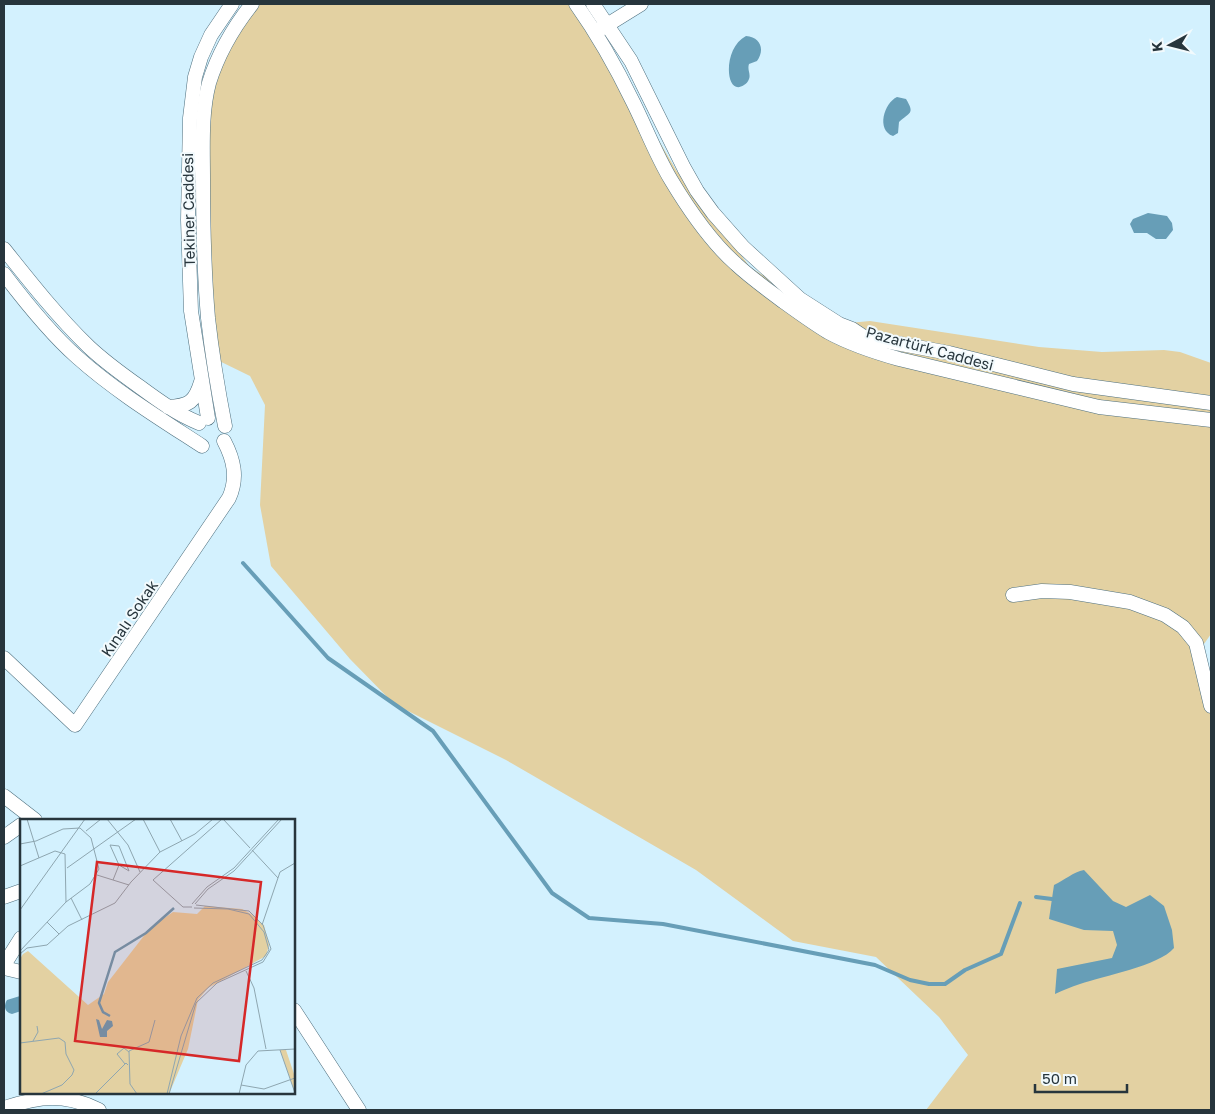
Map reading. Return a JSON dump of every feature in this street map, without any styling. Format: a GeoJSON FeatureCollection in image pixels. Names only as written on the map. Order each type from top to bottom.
{"type":"FeatureCollection","features":[{"type":"Feature","properties":{"kind":"street","name":"Tekiner Caddesi"},"geometry":{"type":"LineString","coordinates":[[202,446],[198,442],[195,432],[203,420],[201,381],[191,311],[189,277],[191,98],[201,57],[211,35],[232,4]]}},
{"type":"Feature","properties":{"kind":"street","name":"Tekiner Caddesi"},"geometry":{"type":"LineString","coordinates":[[224,440],[226,436],[225,426],[215,369],[206,286],[203,196],[204,122],[206,100],[214,70],[230,36],[252,4]]}},
{"type":"Feature","properties":{"kind":"street"},"geometry":{"type":"LineString","coordinates":[[576,4],[597,20],[640,4]]}},
{"type":"Feature","properties":{"kind":"street","name":"Pazartürk Caddesi"},"geometry":{"type":"LineString","coordinates":[[597,20],[631,61],[684,168],[713,213],[742,247],[800,299],[839,324],[852,328],[864,337],[949,353],[1055,380],[1211,403]]}},
{"type":"Feature","properties":{"kind":"street","name":"Pazartürk Caddesi"},"geometry":{"type":"LineString","coordinates":[[597,20],[601,40],[670,180],[711,238],[736,264],[771,292],[828,332],[852,344],[880,354],[1071,401],[1098,407],[1211,420]]}},
{"type":"Feature","properties":{"kind":"street"},"geometry":{"type":"LineString","coordinates":[[4,249],[53,310],[90,348],[115,369],[185,417],[203,420],[218,419],[225,426]]}},
{"type":"Feature","properties":{"kind":"street"},"geometry":{"type":"LineString","coordinates":[[4,274],[75,356],[110,384],[202,446],[212,449],[221,445],[224,440]]}},
{"type":"Feature","properties":{"kind":"street"},"geometry":{"type":"LineString","coordinates":[[168,407],[192,402],[197,395],[201,381]]}},
{"type":"Feature","properties":{"kind":"street","name":"Kınalı Sokak"},"geometry":{"type":"LineString","coordinates":[[4,658],[75,725],[229,498],[235,481],[229,450],[224,440]]}},
{"type":"Feature","properties":{"kind":"street"},"geometry":{"type":"LineString","coordinates":[[1013,595],[1042,591],[1080,593],[1130,602],[1165,615],[1182,627],[1196,643],[1211,706]]}},
{"type":"Feature","properties":{"kind":"street"},"geometry":{"type":"LineString","coordinates":[[4,796],[27,819]]}},
{"type":"Feature","properties":{"kind":"street"},"geometry":{"type":"LineString","coordinates":[[4,837],[20,826]]}},
{"type":"Feature","properties":{"kind":"street"},"geometry":{"type":"LineString","coordinates":[[4,897],[20,891]]}},
{"type":"Feature","properties":{"kind":"street"},"geometry":{"type":"LineString","coordinates":[[20,940],[4,967],[20,972]]}},
{"type":"Feature","properties":{"kind":"street"},"geometry":{"type":"LineString","coordinates":[[295,1012],[358,1110]]}},
{"type":"Feature","properties":{"kind":"street"},"geometry":{"type":"LineString","coordinates":[[4,1108],[26,1100],[86,1098],[99,1110]]}},
{"type":"Feature","properties":{"kind":"shaded area"},"geometry":{"type":"Polygon","coordinates":[[[245,4],[572,4],[605,48],[676,170],[750,267],[839,324],[870,321],[1039,347],[1102,352],[1164,350],[1180,352],[1211,363],[1211,634],[1199,651],[1211,701],[1211,1110],[926,1110],[968,1055],[939,1017],[876,957],[793,941],[696,870],[506,760],[394,704],[350,659],[271,566],[260,505],[265,405],[250,376],[205,354],[196,198],[195,105],[245,4]]]}},
{"type":"Feature","properties":{"kind":"water"},"geometry":{"type":"Polygon","coordinates":[[[746,36],[758,41],[761,53],[757,61],[749,64],[748,82],[738,87],[733,85],[730,78],[730,60],[738,42],[746,36]]]}},
{"type":"Feature","properties":{"kind":"water"},"geometry":{"type":"Polygon","coordinates":[[[897,97],[906,99],[911,110],[899,122],[898,133],[893,136],[888,133],[883,123],[888,105],[897,97]]]}},
{"type":"Feature","properties":{"kind":"water"},"geometry":{"type":"Polygon","coordinates":[[[1148,213],[1167,216],[1172,223],[1173,230],[1166,239],[1156,239],[1147,233],[1134,233],[1130,224],[1133,219],[1148,213]]]}},
{"type":"Feature","properties":{"kind":"water"},"geometry":{"type":"Polygon","coordinates":[[[1084,870],[1113,901],[1126,907],[1150,895],[1164,906],[1172,930],[1174,948],[1167,954],[1144,965],[1080,984],[1055,994],[1057,969],[1112,958],[1117,945],[1113,931],[1084,930],[1049,919],[1054,885],[1076,872],[1084,870]]]}},
{"type":"Feature","properties":{"kind":"water"},"geometry":{"type":"Polygon","coordinates":[[[20,996],[20,1011],[9,1013],[5,1007],[7,1000],[20,996]]]}},
{"type":"Feature","properties":{"kind":"waterway"},"geometry":{"type":"LineString","coordinates":[[243,563],[328,658],[433,731],[552,893],[589,918],[663,924],[875,965],[910,980],[929,984],[945,984],[965,970],[1001,954],[1020,903]]}},
{"type":"Feature","properties":{"kind":"waterway"},"geometry":{"type":"LineString","coordinates":[[1036,897],[1052,899]]}}]}
